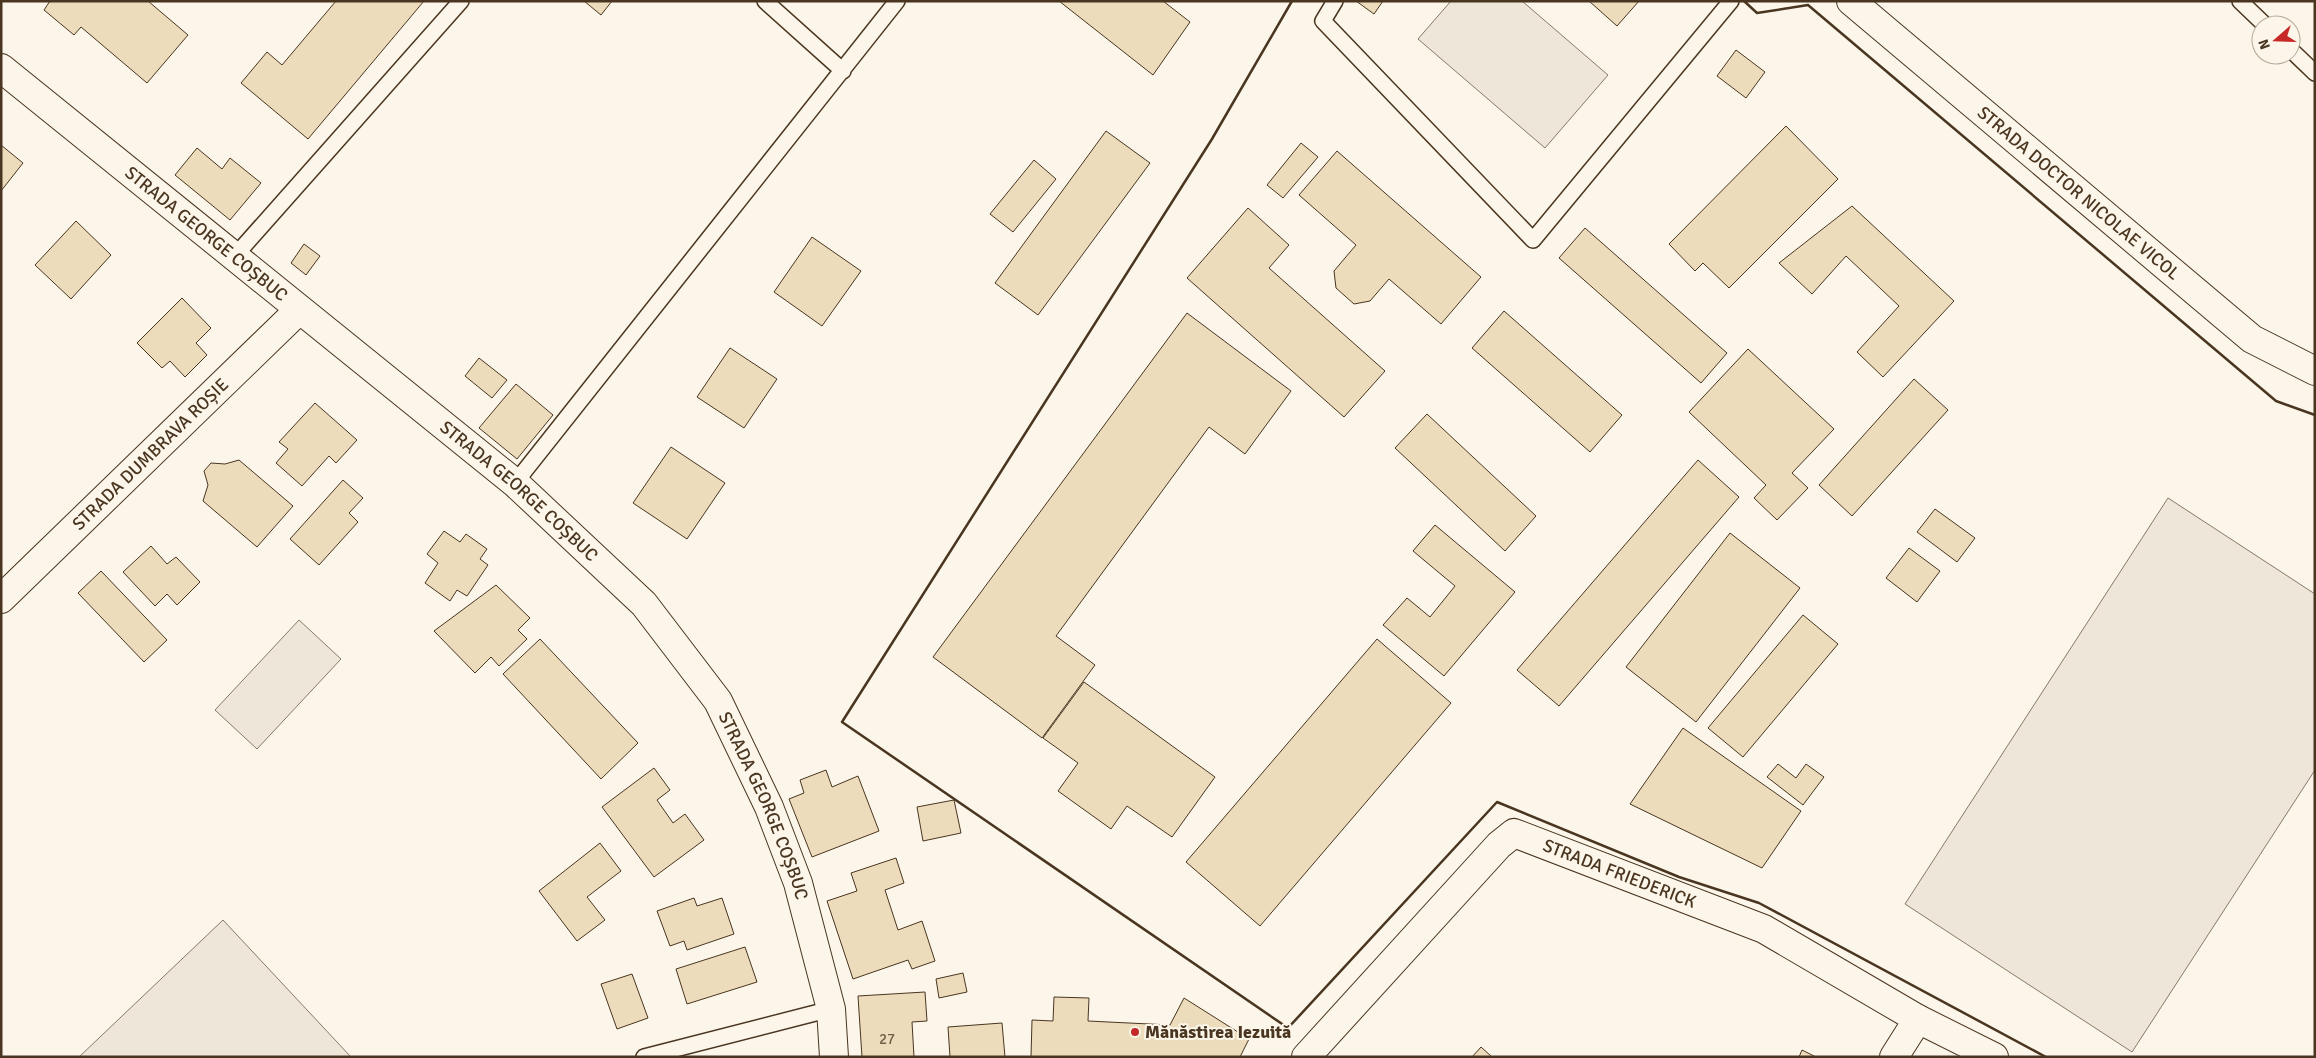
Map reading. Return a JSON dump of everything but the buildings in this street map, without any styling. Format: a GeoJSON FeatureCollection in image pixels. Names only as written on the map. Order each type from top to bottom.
{"type":"FeatureCollection","features":[{"type":"Feature","properties":{"kind":"street","name":"STRADA DOCTOR NICOLAE VICOL"},"geometry":{"type":"LineString","coordinates":[[1851,1],[2252,339],[2315,371]]}},
{"type":"Feature","properties":{"kind":"street","name":"STRADA GEORGE COȘBUC"},"geometry":{"type":"LineString","coordinates":[[1,68],[299,310],[515,482],[644,604],[718,701],[769,806],[798,883],[831,1009],[834,1057]]}},
{"type":"Feature","properties":{"kind":"street","name":"STRADA DUMBRAVA ROȘIE"},"geometry":{"type":"LineString","coordinates":[[1,599],[299,310]]}},
{"type":"Feature","properties":{"kind":"street","name":"STRADA FRIEDERICK"},"geometry":{"type":"LineString","coordinates":[[1306,1057],[1500,845],[1514,834],[1764,929],[1918,1019],[1994,1057]]}},
{"type":"Feature","properties":{"kind":"street"},"geometry":{"type":"LineString","coordinates":[[1894,1057],[1918,1019]]}},
{"type":"Feature","properties":{"kind":"lane"},"geometry":{"type":"LineString","coordinates":[[234,257],[462,1]]}},
{"type":"Feature","properties":{"kind":"lane"},"geometry":{"type":"LineString","coordinates":[[765,1],[843,71]]}},
{"type":"Feature","properties":{"kind":"lane"},"geometry":{"type":"LineString","coordinates":[[515,482],[897,1]]}},
{"type":"Feature","properties":{"kind":"lane"},"geometry":{"type":"LineString","coordinates":[[1335,1],[1323,21],[1533,240],[1731,1]]}},
{"type":"Feature","properties":{"kind":"lane"},"geometry":{"type":"LineString","coordinates":[[2240,1],[2255,15]]}},
{"type":"Feature","properties":{"kind":"lane"},"geometry":{"type":"LineString","coordinates":[[2301,60],[2315,73]]}},
{"type":"Feature","properties":{"kind":"lane"},"geometry":{"type":"LineString","coordinates":[[644,1057],[831,1009]]}},
{"type":"Feature","properties":{"kind":"shaded area"},"geometry":{"type":"Polygon","coordinates":[[[1451,1],[1522,1],[1608,75],[1545,148],[1418,39],[1451,1]]]}},
{"type":"Feature","properties":{"kind":"shaded area"},"geometry":{"type":"Polygon","coordinates":[[[2168,498],[2315,594],[2315,770],[2132,1052],[1905,904],[2168,498]]]}},
{"type":"Feature","properties":{"kind":"shaded area"},"geometry":{"type":"Polygon","coordinates":[[[299,620],[341,659],[257,749],[215,710],[299,620]]]}},
{"type":"Feature","properties":{"kind":"shaded area"},"geometry":{"type":"Polygon","coordinates":[[[223,920],[351,1057],[79,1057],[223,920]]]}},
{"type":"Feature","properties":{"kind":"wall"},"geometry":{"type":"LineString","coordinates":[[1292,1],[1212,139],[842,722],[1288,1028],[1497,802],[1679,877],[1759,903],[2046,1057]]}},
{"type":"Feature","properties":{"kind":"wall"},"geometry":{"type":"LineString","coordinates":[[1744,1],[1757,13],[1808,5],[2276,401],[2315,415]]}},
{"type":"Feature","properties":{"kind":"place","name":"Mănăstirea Iezuită"},"geometry":{"type":"Point","coordinates":[1135,1032]}}]}
